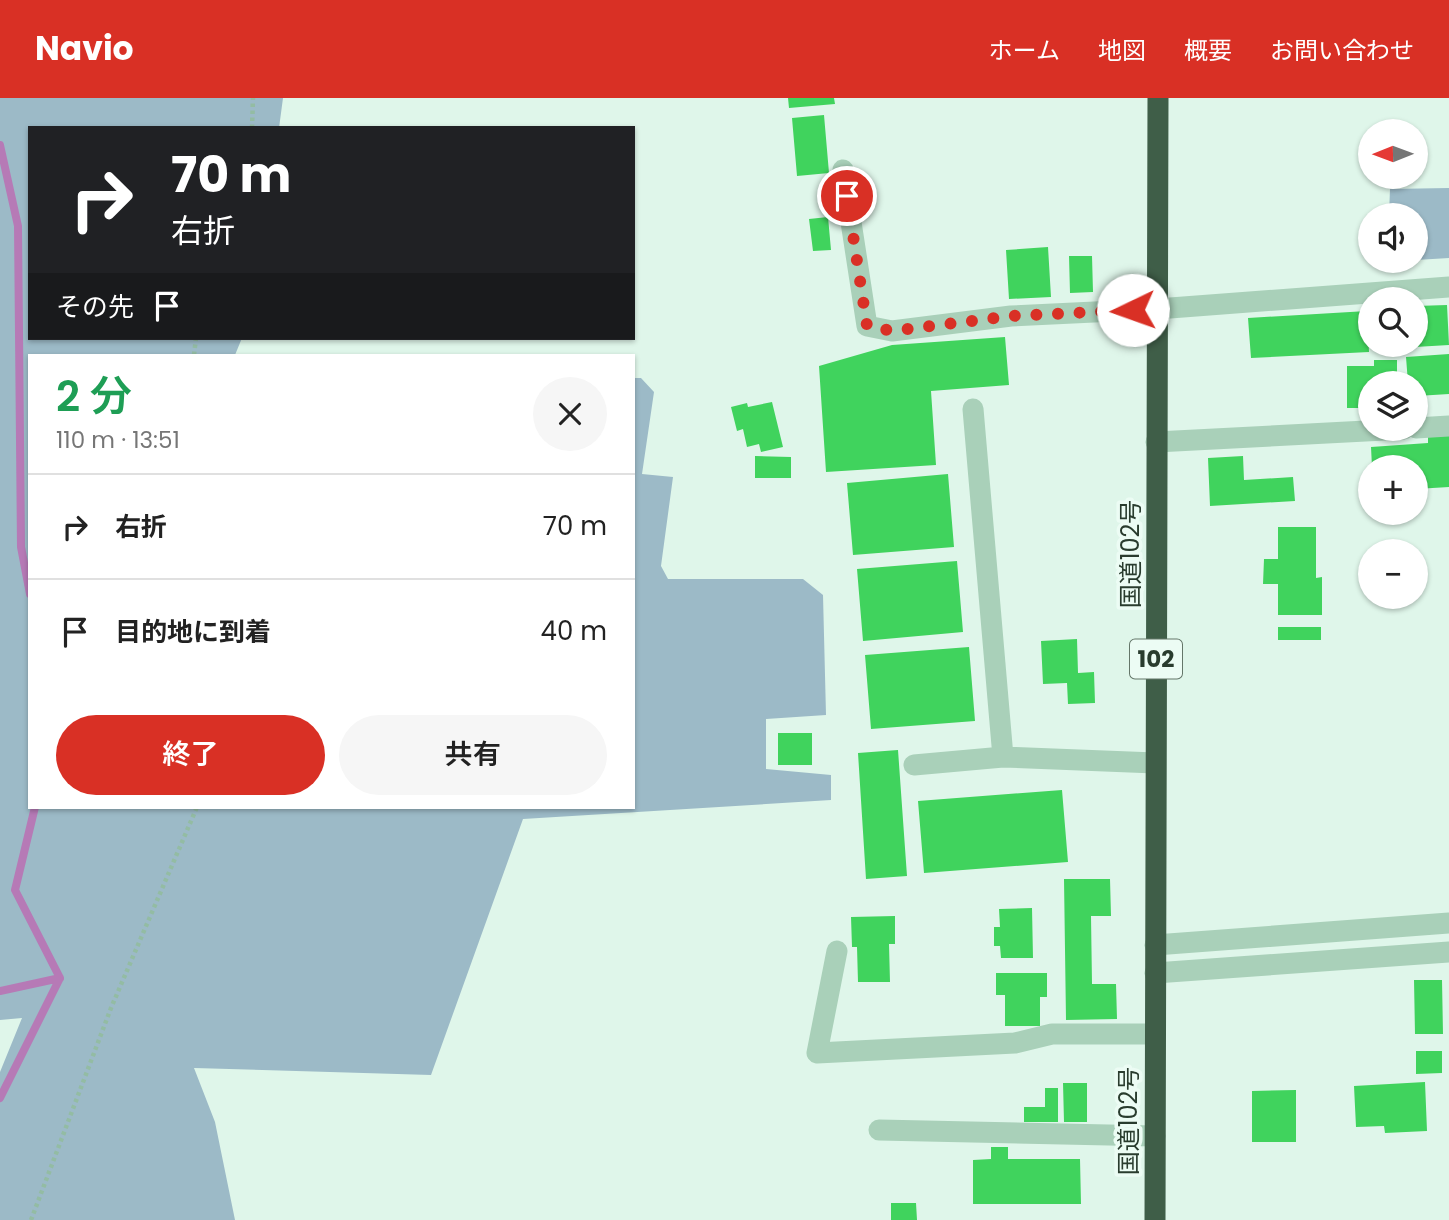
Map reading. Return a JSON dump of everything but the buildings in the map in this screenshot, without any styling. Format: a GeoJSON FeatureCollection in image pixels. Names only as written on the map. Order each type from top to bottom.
{"type":"FeatureCollection","features":[{"type":"Feature","properties":{"kind":"highway","name":"国道102号"},"geometry":{"type":"LineString","coordinates":[[1155,1220],[1158,98]]}},
{"type":"Feature","properties":{"kind":"lane"},"geometry":{"type":"LineString","coordinates":[[844,170],[867,326],[892,331],[1011,316],[1157,309],[1449,287]]}},
{"type":"Feature","properties":{"kind":"lane"},"geometry":{"type":"LineString","coordinates":[[973,410],[1003,757]]}},
{"type":"Feature","properties":{"kind":"lane"},"geometry":{"type":"LineString","coordinates":[[1428,427],[1449,426]]}},
{"type":"Feature","properties":{"kind":"lane"},"geometry":{"type":"LineString","coordinates":[[1156,442],[1358,431]]}},
{"type":"Feature","properties":{"kind":"lane"},"geometry":{"type":"LineString","coordinates":[[914,765],[1003,757],[1155,763]]}},
{"type":"Feature","properties":{"kind":"lane"},"geometry":{"type":"LineString","coordinates":[[1155,945],[1449,923]]}},
{"type":"Feature","properties":{"kind":"lane"},"geometry":{"type":"LineString","coordinates":[[837,951],[817,1053],[1015,1043],[1052,1034],[1155,1034]]}},
{"type":"Feature","properties":{"kind":"lane"},"geometry":{"type":"LineString","coordinates":[[1155,974],[1449,952]]}},
{"type":"Feature","properties":{"kind":"lane"},"geometry":{"type":"LineString","coordinates":[[879,1130],[1155,1136]]}},
{"type":"Feature","properties":{"kind":"path"},"geometry":{"type":"LineString","coordinates":[[252,126],[253,98]]}},
{"type":"Feature","properties":{"kind":"path"},"geometry":{"type":"LineString","coordinates":[[31,1220],[111,1008],[196,809]]}},
{"type":"Feature","properties":{"kind":"shaded area"},"geometry":{"type":"Polygon","coordinates":[[[0,98],[283,98],[279,126],[28,126],[28,340],[241,340],[235,354],[28,354],[28,809],[635,809],[635,378],[641,378],[654,392],[642,474],[673,477],[661,566],[668,579],[803,579],[823,595],[826,715],[766,719],[766,769],[831,775],[831,800],[523,819],[431,1075],[194,1068],[215,1122],[235,1220],[0,1220],[0,1072],[22,1018],[0,1020],[0,98]]]}},
{"type":"Feature","properties":{"kind":"shaded area"},"geometry":{"type":"Polygon","coordinates":[[[1449,188],[1449,258],[1428,259],[1428,203],[1389,203],[1390,189],[1449,188]]]}},
{"type":"Feature","properties":{"kind":"waterway"},"geometry":{"type":"LineString","coordinates":[[0,145],[18,226],[21,547],[28,584]]}},
{"type":"Feature","properties":{"kind":"waterway"},"geometry":{"type":"LineString","coordinates":[[0,1098],[60,978],[15,890],[35,809]]}},
{"type":"Feature","properties":{"kind":"waterway"},"geometry":{"type":"LineString","coordinates":[[0,991],[60,978]]}},
{"type":"Feature","properties":{"kind":"route"},"geometry":{"type":"LineString","coordinates":[[847,196],[867,326],[892,331],[1011,316],[1133,310]]}}]}
